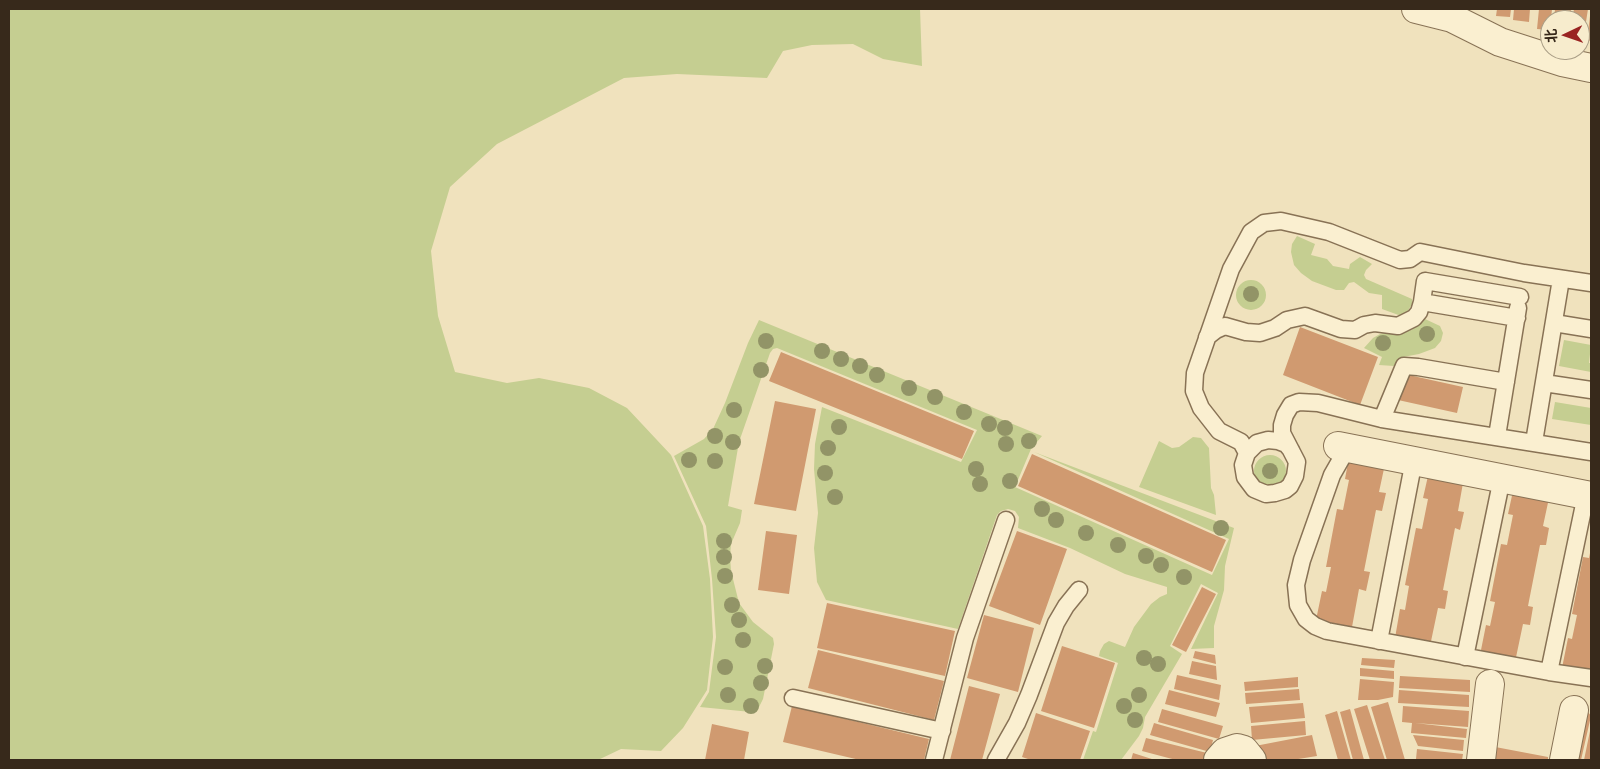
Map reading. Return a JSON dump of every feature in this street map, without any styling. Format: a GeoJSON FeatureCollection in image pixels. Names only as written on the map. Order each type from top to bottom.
{"type":"FeatureCollection","features":[{"type":"Feature","properties":{"kind":"street"},"geometry":{"type":"LineString","coordinates":[[1416,9],[1452,18],[1509,44],[1562,62],[1591,68]]}},
{"type":"Feature","properties":{"kind":"street"},"geometry":{"type":"LineString","coordinates":[[1343,446],[1589,495]]}},
{"type":"Feature","properties":{"kind":"street"},"geometry":{"type":"LineString","coordinates":[[1481,760],[1490,684]]}},
{"type":"Feature","properties":{"kind":"street"},"geometry":{"type":"LineString","coordinates":[[1564,760],[1574,710]]}},
{"type":"Feature","properties":{"kind":"street"},"geometry":{"type":"LineString","coordinates":[[1218,760],[1225,752],[1237,748],[1244,750],[1252,760]]}},
{"type":"Feature","properties":{"kind":"lane"},"geometry":{"type":"LineString","coordinates":[[1246,453],[1241,442],[1219,431],[1201,408],[1194,391],[1195,372],[1231,268],[1251,232],[1264,223],[1281,221],[1329,232],[1400,260],[1410,259],[1420,252],[1524,273],[1591,283]]}},
{"type":"Feature","properties":{"kind":"lane"},"geometry":{"type":"LineString","coordinates":[[1497,436],[1524,273]]}},
{"type":"Feature","properties":{"kind":"lane"},"geometry":{"type":"LineString","coordinates":[[1534,442],[1561,279]]}},
{"type":"Feature","properties":{"kind":"lane"},"geometry":{"type":"LineString","coordinates":[[1206,337],[1225,326],[1246,332],[1260,332],[1275,328],[1287,320],[1305,316],[1340,329],[1355,330],[1364,325],[1375,323],[1398,326],[1414,318],[1419,312],[1425,281],[1520,297]]}},
{"type":"Feature","properties":{"kind":"lane"},"geometry":{"type":"LineString","coordinates":[[1422,302],[1517,318]]}},
{"type":"Feature","properties":{"kind":"lane"},"geometry":{"type":"LineString","coordinates":[[1554,323],[1591,329]]}},
{"type":"Feature","properties":{"kind":"lane"},"geometry":{"type":"LineString","coordinates":[[1382,419],[1404,366],[1418,366],[1506,382]]}},
{"type":"Feature","properties":{"kind":"lane"},"geometry":{"type":"LineString","coordinates":[[1544,383],[1591,390]]}},
{"type":"Feature","properties":{"kind":"lane"},"geometry":{"type":"LineString","coordinates":[[1291,450],[1286,444],[1278,441],[1258,442],[1246,453],[1243,465],[1245,477],[1258,491],[1266,494],[1285,490],[1295,476],[1297,462],[1291,450],[1282,433],[1282,424],[1291,405],[1299,402],[1318,403],[1382,419],[1591,452]]}},
{"type":"Feature","properties":{"kind":"lane"},"geometry":{"type":"LineString","coordinates":[[1343,446],[1302,560],[1296,585],[1298,605],[1306,619],[1315,626],[1327,631],[1591,678]]}},
{"type":"Feature","properties":{"kind":"lane"},"geometry":{"type":"LineString","coordinates":[[1379,641],[1414,460]]}},
{"type":"Feature","properties":{"kind":"lane"},"geometry":{"type":"LineString","coordinates":[[1465,657],[1502,478]]}},
{"type":"Feature","properties":{"kind":"lane"},"geometry":{"type":"LineString","coordinates":[[1549,672],[1589,495]]}},
{"type":"Feature","properties":{"kind":"lane"},"geometry":{"type":"LineString","coordinates":[[934,760],[965,638],[1006,520]]}},
{"type":"Feature","properties":{"kind":"lane"},"geometry":{"type":"LineString","coordinates":[[996,760],[1020,716],[1056,623],[1066,606],[1079,590]]}},
{"type":"Feature","properties":{"kind":"lane"},"geometry":{"type":"LineString","coordinates":[[793,698],[942,730]]}},
{"type":"Feature","properties":{"kind":"green space"},"geometry":{"type":"Polygon","coordinates":[[[9,9],[920,9],[922,66],[883,59],[853,44],[812,45],[783,51],[767,78],[677,74],[624,78],[497,144],[450,187],[431,251],[438,316],[455,372],[507,383],[539,378],[589,388],[627,408],[671,455],[703,526],[710,579],[713,637],[707,690],[683,728],[661,751],[621,749],[598,760],[9,760],[9,9]]]}},
{"type":"Feature","properties":{"kind":"green space"},"geometry":{"type":"Polygon","coordinates":[[[1297,236],[1315,244],[1311,255],[1327,259],[1333,266],[1349,269],[1350,264],[1360,257],[1372,264],[1364,275],[1366,279],[1412,299],[1412,304],[1404,317],[1382,309],[1382,295],[1369,293],[1354,282],[1349,283],[1344,290],[1336,290],[1312,281],[1301,273],[1294,265],[1291,252],[1292,244],[1297,236]]]}},
{"type":"Feature","properties":{"kind":"green space"},"geometry":{"type":"Polygon","coordinates":[[[1251,280],[1262,284],[1266,295],[1262,306],[1251,310],[1240,306],[1236,295],[1240,284],[1251,280]]]}},
{"type":"Feature","properties":{"kind":"green space"},"geometry":{"type":"Polygon","coordinates":[[[1425,319],[1440,326],[1443,333],[1441,341],[1435,348],[1403,357],[1397,360],[1394,366],[1379,365],[1382,357],[1364,348],[1373,338],[1380,334],[1412,330],[1417,321],[1425,319]]]}},
{"type":"Feature","properties":{"kind":"green space"},"geometry":{"type":"Polygon","coordinates":[[[759,320],[1042,436],[1031,449],[1015,487],[1212,575],[1229,539],[1034,452],[1234,528],[1225,566],[1224,590],[1214,626],[1214,648],[1191,649],[1218,593],[1201,584],[1170,646],[1182,654],[1145,717],[1139,736],[1121,760],[1083,760],[1093,731],[1096,732],[1118,663],[1099,656],[1100,651],[1104,644],[1109,641],[1125,647],[1134,627],[1151,604],[1167,594],[1167,587],[1125,574],[1070,548],[1018,528],[1019,517],[1015,511],[1008,509],[1001,511],[997,515],[958,629],[826,600],[817,582],[814,548],[818,513],[814,469],[815,444],[822,407],[961,462],[977,430],[777,348],[773,349],[770,353],[739,442],[728,506],[742,510],[740,523],[731,544],[730,556],[731,571],[739,603],[753,622],[773,638],[774,644],[763,699],[757,711],[751,712],[700,707],[709,692],[716,637],[712,579],[706,526],[674,456],[704,439],[713,429],[759,320]]]}},
{"type":"Feature","properties":{"kind":"green space"},"geometry":{"type":"Polygon","coordinates":[[[1564,340],[1591,345],[1589,363],[1591,363],[1591,372],[1559,366],[1564,340]]]}},
{"type":"Feature","properties":{"kind":"green space"},"geometry":{"type":"Polygon","coordinates":[[[1555,402],[1591,408],[1591,425],[1552,419],[1555,402]]]}},
{"type":"Feature","properties":{"kind":"green space"},"geometry":{"type":"Polygon","coordinates":[[[1193,437],[1201,438],[1209,448],[1211,488],[1214,495],[1216,515],[1139,487],[1159,441],[1172,448],[1179,447],[1193,437]]]}},
{"type":"Feature","properties":{"kind":"green space"},"geometry":{"type":"Polygon","coordinates":[[[1270,455],[1276,456],[1281,460],[1285,465],[1285,477],[1281,482],[1276,486],[1270,487],[1264,486],[1259,482],[1255,477],[1254,471],[1255,465],[1259,460],[1264,456],[1270,455]]]}},
{"type":"Feature","properties":{"kind":"building"},"geometry":{"type":"Polygon","coordinates":[[[1497,9],[1511,9],[1510,17],[1496,16],[1497,9]]]}},
{"type":"Feature","properties":{"kind":"building"},"geometry":{"type":"Polygon","coordinates":[[[1514,9],[1530,9],[1529,22],[1513,20],[1514,9]]]}},
{"type":"Feature","properties":{"kind":"building"},"geometry":{"type":"Polygon","coordinates":[[[1539,9],[1552,9],[1540,10],[1540,29],[1537,29],[1539,9]]]}},
{"type":"Feature","properties":{"kind":"building"},"geometry":{"type":"Polygon","coordinates":[[[1555,9],[1571,9],[1571,10],[1555,9]]]}},
{"type":"Feature","properties":{"kind":"building"},"geometry":{"type":"Polygon","coordinates":[[[1590,16],[1591,16],[1590,41],[1590,16]]]}},
{"type":"Feature","properties":{"kind":"building"},"geometry":{"type":"Polygon","coordinates":[[[1300,327],[1378,357],[1360,405],[1283,375],[1300,327]]]}},
{"type":"Feature","properties":{"kind":"building"},"geometry":{"type":"Polygon","coordinates":[[[781,352],[974,431],[962,459],[769,381],[781,352]]]}},
{"type":"Feature","properties":{"kind":"building"},"geometry":{"type":"Polygon","coordinates":[[[1404,374],[1463,387],[1457,413],[1398,400],[1404,374]]]}},
{"type":"Feature","properties":{"kind":"building"},"geometry":{"type":"Polygon","coordinates":[[[775,401],[816,409],[796,511],[754,504],[775,401]]]}},
{"type":"Feature","properties":{"kind":"building"},"geometry":{"type":"Polygon","coordinates":[[[1032,454],[1226,540],[1212,572],[1018,486],[1032,454]]]}},
{"type":"Feature","properties":{"kind":"building"},"geometry":{"type":"Polygon","coordinates":[[[1349,457],[1385,464],[1379,492],[1386,493],[1382,511],[1376,510],[1364,571],[1370,572],[1366,591],[1359,589],[1352,627],[1316,620],[1322,591],[1326,592],[1331,567],[1326,567],[1337,509],[1343,510],[1349,480],[1345,479],[1349,457]]]}},
{"type":"Feature","properties":{"kind":"building"},"geometry":{"type":"Polygon","coordinates":[[[1428,476],[1463,483],[1458,511],[1464,512],[1460,530],[1455,528],[1443,590],[1448,591],[1445,609],[1438,608],[1430,646],[1395,638],[1400,609],[1405,610],[1409,586],[1405,585],[1416,528],[1422,529],[1428,499],[1423,498],[1428,476]]]}},
{"type":"Feature","properties":{"kind":"building"},"geometry":{"type":"Polygon","coordinates":[[[1513,491],[1549,498],[1543,526],[1549,528],[1546,545],[1540,545],[1528,606],[1533,607],[1530,625],[1523,624],[1515,662],[1480,655],[1486,625],[1490,626],[1495,602],[1490,601],[1501,544],[1507,545],[1513,515],[1508,514],[1513,491]]]}},
{"type":"Feature","properties":{"kind":"building"},"geometry":{"type":"Polygon","coordinates":[[[766,531],[797,535],[789,594],[758,590],[766,531]]]}},
{"type":"Feature","properties":{"kind":"building"},"geometry":{"type":"Polygon","coordinates":[[[1017,531],[1067,549],[1040,625],[989,606],[1017,531]]]}},
{"type":"Feature","properties":{"kind":"building"},"geometry":{"type":"Polygon","coordinates":[[[1590,553],[1591,673],[1562,668],[1568,638],[1572,639],[1577,615],[1572,614],[1583,557],[1589,558],[1590,553]]]}},
{"type":"Feature","properties":{"kind":"building"},"geometry":{"type":"Polygon","coordinates":[[[1202,587],[1216,594],[1186,652],[1172,645],[1202,587]]]}},
{"type":"Feature","properties":{"kind":"building"},"geometry":{"type":"Polygon","coordinates":[[[827,603],[955,631],[945,676],[817,648],[827,603]]]}},
{"type":"Feature","properties":{"kind":"building"},"geometry":{"type":"Polygon","coordinates":[[[984,615],[1034,628],[1018,692],[967,678],[984,615]]]}},
{"type":"Feature","properties":{"kind":"building"},"geometry":{"type":"Polygon","coordinates":[[[1062,646],[1115,663],[1094,728],[1041,711],[1062,646]]]}},
{"type":"Feature","properties":{"kind":"building"},"geometry":{"type":"Polygon","coordinates":[[[818,650],[944,681],[934,720],[808,688],[818,650]]]}},
{"type":"Feature","properties":{"kind":"building"},"geometry":{"type":"Polygon","coordinates":[[[1195,651],[1215,655],[1216,664],[1193,658],[1195,651]]]}},
{"type":"Feature","properties":{"kind":"building"},"geometry":{"type":"Polygon","coordinates":[[[1362,658],[1395,660],[1394,668],[1361,665],[1362,658]]]}},
{"type":"Feature","properties":{"kind":"building"},"geometry":{"type":"Polygon","coordinates":[[[1192,661],[1216,666],[1217,680],[1189,674],[1192,661]]]}},
{"type":"Feature","properties":{"kind":"building"},"geometry":{"type":"Polygon","coordinates":[[[1360,668],[1394,671],[1394,679],[1360,676],[1360,668]]]}},
{"type":"Feature","properties":{"kind":"building"},"geometry":{"type":"Polygon","coordinates":[[[1177,675],[1221,685],[1219,700],[1174,689],[1177,675]]]}},
{"type":"Feature","properties":{"kind":"building"},"geometry":{"type":"Polygon","coordinates":[[[1400,676],[1470,680],[1470,692],[1399,688],[1400,676]]]}},
{"type":"Feature","properties":{"kind":"building"},"geometry":{"type":"Polygon","coordinates":[[[1298,677],[1298,687],[1245,691],[1244,682],[1298,677]]]}},
{"type":"Feature","properties":{"kind":"building"},"geometry":{"type":"Polygon","coordinates":[[[1360,679],[1394,682],[1393,697],[1378,700],[1358,700],[1360,679]]]}},
{"type":"Feature","properties":{"kind":"building"},"geometry":{"type":"Polygon","coordinates":[[[969,686],[1000,694],[982,760],[950,760],[969,686]]]}},
{"type":"Feature","properties":{"kind":"building"},"geometry":{"type":"Polygon","coordinates":[[[1299,689],[1300,700],[1246,704],[1245,693],[1299,689]]]}},
{"type":"Feature","properties":{"kind":"building"},"geometry":{"type":"Polygon","coordinates":[[[1169,690],[1220,703],[1216,717],[1165,704],[1169,690]]]}},
{"type":"Feature","properties":{"kind":"building"},"geometry":{"type":"Polygon","coordinates":[[[1399,690],[1469,695],[1469,707],[1398,703],[1399,690]]]}},
{"type":"Feature","properties":{"kind":"building"},"geometry":{"type":"Polygon","coordinates":[[[1388,702],[1405,760],[1387,760],[1371,707],[1388,702]]]}},
{"type":"Feature","properties":{"kind":"building"},"geometry":{"type":"Polygon","coordinates":[[[1303,703],[1305,718],[1251,723],[1249,707],[1303,703]]]}},
{"type":"Feature","properties":{"kind":"building"},"geometry":{"type":"Polygon","coordinates":[[[1367,705],[1385,760],[1370,760],[1354,709],[1367,705]]]}},
{"type":"Feature","properties":{"kind":"building"},"geometry":{"type":"Polygon","coordinates":[[[1583,705],[1591,716],[1581,760],[1572,760],[1583,705]]]}},
{"type":"Feature","properties":{"kind":"building"},"geometry":{"type":"Polygon","coordinates":[[[792,706],[929,739],[924,760],[860,760],[783,742],[792,706]]]}},
{"type":"Feature","properties":{"kind":"building"},"geometry":{"type":"Polygon","coordinates":[[[1403,706],[1469,711],[1468,727],[1415,723],[1467,729],[1466,738],[1411,733],[1412,723],[1402,722],[1403,706]]]}},
{"type":"Feature","properties":{"kind":"building"},"geometry":{"type":"Polygon","coordinates":[[[1162,709],[1223,726],[1219,739],[1158,722],[1162,709]]]}},
{"type":"Feature","properties":{"kind":"building"},"geometry":{"type":"Polygon","coordinates":[[[1350,709],[1364,760],[1353,760],[1340,712],[1350,709]]]}},
{"type":"Feature","properties":{"kind":"building"},"geometry":{"type":"Polygon","coordinates":[[[1337,711],[1351,760],[1338,760],[1325,715],[1337,711]]]}},
{"type":"Feature","properties":{"kind":"building"},"geometry":{"type":"Polygon","coordinates":[[[1036,713],[1090,731],[1080,760],[1031,760],[1022,757],[1036,713]]]}},
{"type":"Feature","properties":{"kind":"building"},"geometry":{"type":"Polygon","coordinates":[[[1305,721],[1306,735],[1252,740],[1251,726],[1305,721]]]}},
{"type":"Feature","properties":{"kind":"building"},"geometry":{"type":"Polygon","coordinates":[[[1154,723],[1213,740],[1210,752],[1150,735],[1154,723]]]}},
{"type":"Feature","properties":{"kind":"building"},"geometry":{"type":"Polygon","coordinates":[[[712,724],[749,732],[744,760],[705,760],[712,724]]]}},
{"type":"Feature","properties":{"kind":"building"},"geometry":{"type":"Polygon","coordinates":[[[1590,731],[1591,760],[1584,760],[1590,731]]]}},
{"type":"Feature","properties":{"kind":"building"},"geometry":{"type":"Polygon","coordinates":[[[1312,735],[1317,756],[1292,760],[1258,760],[1255,746],[1312,735]]]}},
{"type":"Feature","properties":{"kind":"building"},"geometry":{"type":"Polygon","coordinates":[[[1413,735],[1464,740],[1463,751],[1418,746],[1413,735]]]}},
{"type":"Feature","properties":{"kind":"building"},"geometry":{"type":"Polygon","coordinates":[[[1146,738],[1207,753],[1205,760],[1176,760],[1142,751],[1146,738]]]}},
{"type":"Feature","properties":{"kind":"building"},"geometry":{"type":"Polygon","coordinates":[[[1490,746],[1548,757],[1548,760],[1488,760],[1490,746]]]}},
{"type":"Feature","properties":{"kind":"building"},"geometry":{"type":"Polygon","coordinates":[[[1417,749],[1463,754],[1462,760],[1416,759],[1417,749]]]}},
{"type":"Feature","properties":{"kind":"building"},"geometry":{"type":"Polygon","coordinates":[[[1133,753],[1155,760],[1131,760],[1133,753]]]}}]}
